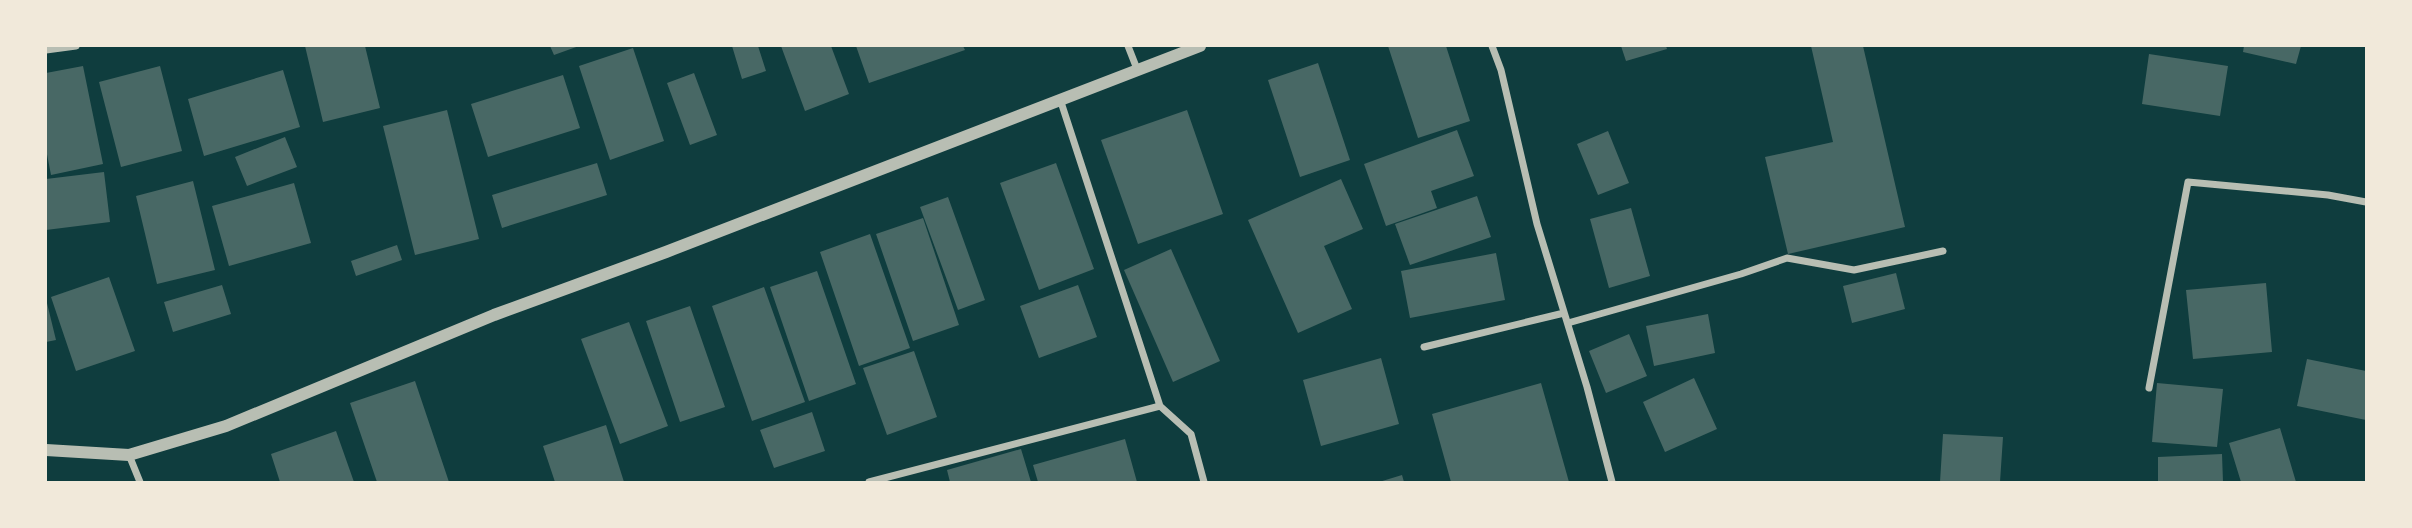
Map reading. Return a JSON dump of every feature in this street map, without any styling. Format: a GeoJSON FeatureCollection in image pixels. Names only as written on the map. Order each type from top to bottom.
{"type":"FeatureCollection","features":[{"type":"Feature","properties":{"kind":"street"},"geometry":{"type":"LineString","coordinates":[[46,50],[76,46]]}},
{"type":"Feature","properties":{"kind":"street"},"geometry":{"type":"LineString","coordinates":[[1128,46],[1137,69]]}},
{"type":"Feature","properties":{"kind":"street"},"geometry":{"type":"LineString","coordinates":[[46,450],[130,454],[226,426],[494,315],[666,252],[1200,46]]}},
{"type":"Feature","properties":{"kind":"street"},"geometry":{"type":"LineString","coordinates":[[1492,46],[1501,70],[1537,224],[1568,323],[1612,482]]}},
{"type":"Feature","properties":{"kind":"street"},"geometry":{"type":"LineString","coordinates":[[1060,99],[1160,406],[1191,434],[1204,482]]}},
{"type":"Feature","properties":{"kind":"street"},"geometry":{"type":"LineString","coordinates":[[2148,388],[2188,182],[2328,195],[2367,202]]}},
{"type":"Feature","properties":{"kind":"street"},"geometry":{"type":"LineString","coordinates":[[1568,323],[1741,274],[1787,258],[1854,270],[1943,251]]}},
{"type":"Feature","properties":{"kind":"street"},"geometry":{"type":"LineString","coordinates":[[1424,347],[1564,313]]}},
{"type":"Feature","properties":{"kind":"street"},"geometry":{"type":"LineString","coordinates":[[869,482],[1160,406]]}},
{"type":"Feature","properties":{"kind":"street"},"geometry":{"type":"LineString","coordinates":[[130,454],[140,482]]}},
{"type":"Feature","properties":{"kind":"building"},"geometry":{"type":"Polygon","coordinates":[[[305,46],[365,46],[380,108],[323,122],[305,46]]]}},
{"type":"Feature","properties":{"kind":"building"},"geometry":{"type":"Polygon","coordinates":[[[550,46],[579,46],[554,55],[550,46]]]}},
{"type":"Feature","properties":{"kind":"building"},"geometry":{"type":"Polygon","coordinates":[[[732,46],[758,46],[766,71],[742,79],[732,46]]]}},
{"type":"Feature","properties":{"kind":"building"},"geometry":{"type":"Polygon","coordinates":[[[781,46],[831,46],[849,94],[805,111],[781,46]]]}},
{"type":"Feature","properties":{"kind":"building"},"geometry":{"type":"Polygon","coordinates":[[[856,46],[963,46],[965,50],[869,83],[856,46]]]}},
{"type":"Feature","properties":{"kind":"building"},"geometry":{"type":"Polygon","coordinates":[[[1388,46],[1446,46],[1470,121],[1418,138],[1388,46]]]}},
{"type":"Feature","properties":{"kind":"building"},"geometry":{"type":"Polygon","coordinates":[[[1621,46],[1666,46],[1667,49],[1626,61],[1621,46]]]}},
{"type":"Feature","properties":{"kind":"building"},"geometry":{"type":"Polygon","coordinates":[[[1811,46],[1863,46],[1905,227],[1788,254],[1765,157],[1833,142],[1811,46]]]}},
{"type":"Feature","properties":{"kind":"building"},"geometry":{"type":"Polygon","coordinates":[[[2244,46],[2301,46],[2296,64],[2243,52],[2244,46]]]}},
{"type":"Feature","properties":{"kind":"building"},"geometry":{"type":"Polygon","coordinates":[[[633,48],[664,141],[610,160],[579,66],[633,48]]]}},
{"type":"Feature","properties":{"kind":"building"},"geometry":{"type":"Polygon","coordinates":[[[2149,54],[2228,66],[2220,116],[2142,104],[2149,54]]]}},
{"type":"Feature","properties":{"kind":"building"},"geometry":{"type":"Polygon","coordinates":[[[1318,63],[1350,160],[1300,177],[1268,80],[1318,63]]]}},
{"type":"Feature","properties":{"kind":"building"},"geometry":{"type":"Polygon","coordinates":[[[83,66],[103,164],[51,175],[46,149],[46,73],[83,66]]]}},
{"type":"Feature","properties":{"kind":"building"},"geometry":{"type":"Polygon","coordinates":[[[160,66],[182,151],[121,167],[99,82],[160,66]]]}},
{"type":"Feature","properties":{"kind":"building"},"geometry":{"type":"Polygon","coordinates":[[[283,70],[300,127],[204,156],[188,99],[283,70]]]}},
{"type":"Feature","properties":{"kind":"building"},"geometry":{"type":"Polygon","coordinates":[[[694,73],[717,135],[690,145],[667,83],[694,73]]]}},
{"type":"Feature","properties":{"kind":"building"},"geometry":{"type":"Polygon","coordinates":[[[563,75],[580,128],[488,157],[471,104],[563,75]]]}},
{"type":"Feature","properties":{"kind":"building"},"geometry":{"type":"Polygon","coordinates":[[[447,110],[479,239],[415,255],[383,126],[447,110]]]}},
{"type":"Feature","properties":{"kind":"building"},"geometry":{"type":"Polygon","coordinates":[[[1187,110],[1223,214],[1138,244],[1101,140],[1187,110]]]}},
{"type":"Feature","properties":{"kind":"building"},"geometry":{"type":"Polygon","coordinates":[[[1457,130],[1474,176],[1431,191],[1437,208],[1386,226],[1364,164],[1457,130]]]}},
{"type":"Feature","properties":{"kind":"building"},"geometry":{"type":"Polygon","coordinates":[[[1608,131],[1629,183],[1598,195],[1577,144],[1608,131]]]}},
{"type":"Feature","properties":{"kind":"building"},"geometry":{"type":"Polygon","coordinates":[[[285,137],[297,167],[247,186],[235,157],[285,137]]]}},
{"type":"Feature","properties":{"kind":"building"},"geometry":{"type":"Polygon","coordinates":[[[597,163],[607,195],[502,228],[492,195],[597,163]]]}},
{"type":"Feature","properties":{"kind":"building"},"geometry":{"type":"Polygon","coordinates":[[[1056,163],[1094,269],[1039,290],[1000,183],[1056,163]]]}},
{"type":"Feature","properties":{"kind":"building"},"geometry":{"type":"Polygon","coordinates":[[[104,172],[110,222],[46,230],[46,179],[104,172]]]}},
{"type":"Feature","properties":{"kind":"building"},"geometry":{"type":"Polygon","coordinates":[[[1341,179],[1363,229],[1324,246],[1352,309],[1298,333],[1248,220],[1341,179]]]}},
{"type":"Feature","properties":{"kind":"building"},"geometry":{"type":"Polygon","coordinates":[[[193,181],[215,270],[157,284],[136,196],[193,181]]]}},
{"type":"Feature","properties":{"kind":"building"},"geometry":{"type":"Polygon","coordinates":[[[294,183],[311,243],[229,266],[212,206],[294,183]]]}},
{"type":"Feature","properties":{"kind":"building"},"geometry":{"type":"Polygon","coordinates":[[[1477,196],[1491,237],[1410,265],[1395,224],[1477,196]]]}},
{"type":"Feature","properties":{"kind":"building"},"geometry":{"type":"Polygon","coordinates":[[[948,197],[985,300],[958,310],[920,207],[948,197]]]}},
{"type":"Feature","properties":{"kind":"building"},"geometry":{"type":"Polygon","coordinates":[[[1631,208],[1650,276],[1609,288],[1590,219],[1631,208]]]}},
{"type":"Feature","properties":{"kind":"building"},"geometry":{"type":"Polygon","coordinates":[[[923,218],[959,325],[913,341],[876,234],[923,218]]]}},
{"type":"Feature","properties":{"kind":"building"},"geometry":{"type":"Polygon","coordinates":[[[870,234],[910,348],[859,366],[820,252],[870,234]]]}},
{"type":"Feature","properties":{"kind":"building"},"geometry":{"type":"Polygon","coordinates":[[[397,245],[402,260],[356,276],[351,261],[397,245]]]}},
{"type":"Feature","properties":{"kind":"building"},"geometry":{"type":"Polygon","coordinates":[[[1171,249],[1220,361],[1173,382],[1124,270],[1171,249]]]}},
{"type":"Feature","properties":{"kind":"building"},"geometry":{"type":"Polygon","coordinates":[[[1496,253],[1505,300],[1410,318],[1401,271],[1496,253]]]}},
{"type":"Feature","properties":{"kind":"building"},"geometry":{"type":"Polygon","coordinates":[[[817,271],[856,384],[809,401],[770,287],[817,271]]]}},
{"type":"Feature","properties":{"kind":"building"},"geometry":{"type":"Polygon","coordinates":[[[1896,273],[1905,309],[1852,323],[1843,286],[1896,273]]]}},
{"type":"Feature","properties":{"kind":"building"},"geometry":{"type":"Polygon","coordinates":[[[109,277],[135,351],[76,371],[51,297],[109,277]]]}},
{"type":"Feature","properties":{"kind":"building"},"geometry":{"type":"Polygon","coordinates":[[[2266,283],[2272,352],[2193,359],[2186,290],[2266,283]]]}},
{"type":"Feature","properties":{"kind":"building"},"geometry":{"type":"Polygon","coordinates":[[[222,285],[231,314],[173,332],[164,302],[222,285]]]}},
{"type":"Feature","properties":{"kind":"building"},"geometry":{"type":"Polygon","coordinates":[[[1078,285],[1097,337],[1039,358],[1020,306],[1078,285]]]}},
{"type":"Feature","properties":{"kind":"building"},"geometry":{"type":"Polygon","coordinates":[[[764,287],[805,402],[752,421],[712,306],[764,287]]]}},
{"type":"Feature","properties":{"kind":"building"},"geometry":{"type":"Polygon","coordinates":[[[46,299],[56,340],[46,342],[46,299]]]}},
{"type":"Feature","properties":{"kind":"building"},"geometry":{"type":"Polygon","coordinates":[[[690,306],[725,407],[680,422],[646,321],[690,306]]]}},
{"type":"Feature","properties":{"kind":"building"},"geometry":{"type":"Polygon","coordinates":[[[1708,314],[1715,353],[1654,366],[1646,326],[1708,314]]]}},
{"type":"Feature","properties":{"kind":"building"},"geometry":{"type":"Polygon","coordinates":[[[629,322],[668,426],[620,444],[581,339],[629,322]]]}},
{"type":"Feature","properties":{"kind":"building"},"geometry":{"type":"Polygon","coordinates":[[[1629,334],[1647,376],[1606,393],[1589,351],[1629,334]]]}},
{"type":"Feature","properties":{"kind":"building"},"geometry":{"type":"Polygon","coordinates":[[[914,351],[937,417],[887,435],[863,368],[914,351]]]}},
{"type":"Feature","properties":{"kind":"building"},"geometry":{"type":"Polygon","coordinates":[[[1381,358],[1399,424],[1321,446],[1303,380],[1381,358]]]}},
{"type":"Feature","properties":{"kind":"building"},"geometry":{"type":"Polygon","coordinates":[[[2307,359],[2366,371],[2366,420],[2297,406],[2307,359]]]}},
{"type":"Feature","properties":{"kind":"building"},"geometry":{"type":"Polygon","coordinates":[[[1694,378],[1717,429],[1665,452],[1643,402],[1694,378]]]}},
{"type":"Feature","properties":{"kind":"building"},"geometry":{"type":"Polygon","coordinates":[[[415,381],[449,482],[377,482],[350,403],[415,381]]]}},
{"type":"Feature","properties":{"kind":"building"},"geometry":{"type":"Polygon","coordinates":[[[1541,383],[1569,482],[1451,482],[1432,414],[1541,383]]]}},
{"type":"Feature","properties":{"kind":"building"},"geometry":{"type":"Polygon","coordinates":[[[2157,383],[2223,389],[2217,447],[2152,442],[2157,383]]]}},
{"type":"Feature","properties":{"kind":"building"},"geometry":{"type":"Polygon","coordinates":[[[812,412],[825,451],[774,468],[760,430],[812,412]]]}},
{"type":"Feature","properties":{"kind":"building"},"geometry":{"type":"Polygon","coordinates":[[[606,425],[624,482],[555,482],[543,446],[606,425]]]}},
{"type":"Feature","properties":{"kind":"building"},"geometry":{"type":"Polygon","coordinates":[[[2280,428],[2296,482],[2241,482],[2229,443],[2280,428]]]}},
{"type":"Feature","properties":{"kind":"building"},"geometry":{"type":"Polygon","coordinates":[[[336,431],[354,482],[280,482],[271,454],[336,431]]]}},
{"type":"Feature","properties":{"kind":"building"},"geometry":{"type":"Polygon","coordinates":[[[1943,434],[2003,437],[2000,482],[1940,482],[1943,434]]]}},
{"type":"Feature","properties":{"kind":"building"},"geometry":{"type":"Polygon","coordinates":[[[1125,439],[1137,482],[1038,482],[1033,465],[1125,439]]]}},
{"type":"Feature","properties":{"kind":"building"},"geometry":{"type":"Polygon","coordinates":[[[1021,449],[1031,482],[950,482],[947,470],[1021,449]]]}},
{"type":"Feature","properties":{"kind":"building"},"geometry":{"type":"Polygon","coordinates":[[[2222,454],[2223,482],[2158,482],[2158,457],[2222,454]]]}},
{"type":"Feature","properties":{"kind":"building"},"geometry":{"type":"Polygon","coordinates":[[[1402,475],[1404,482],[1379,482],[1402,475]]]}}]}
